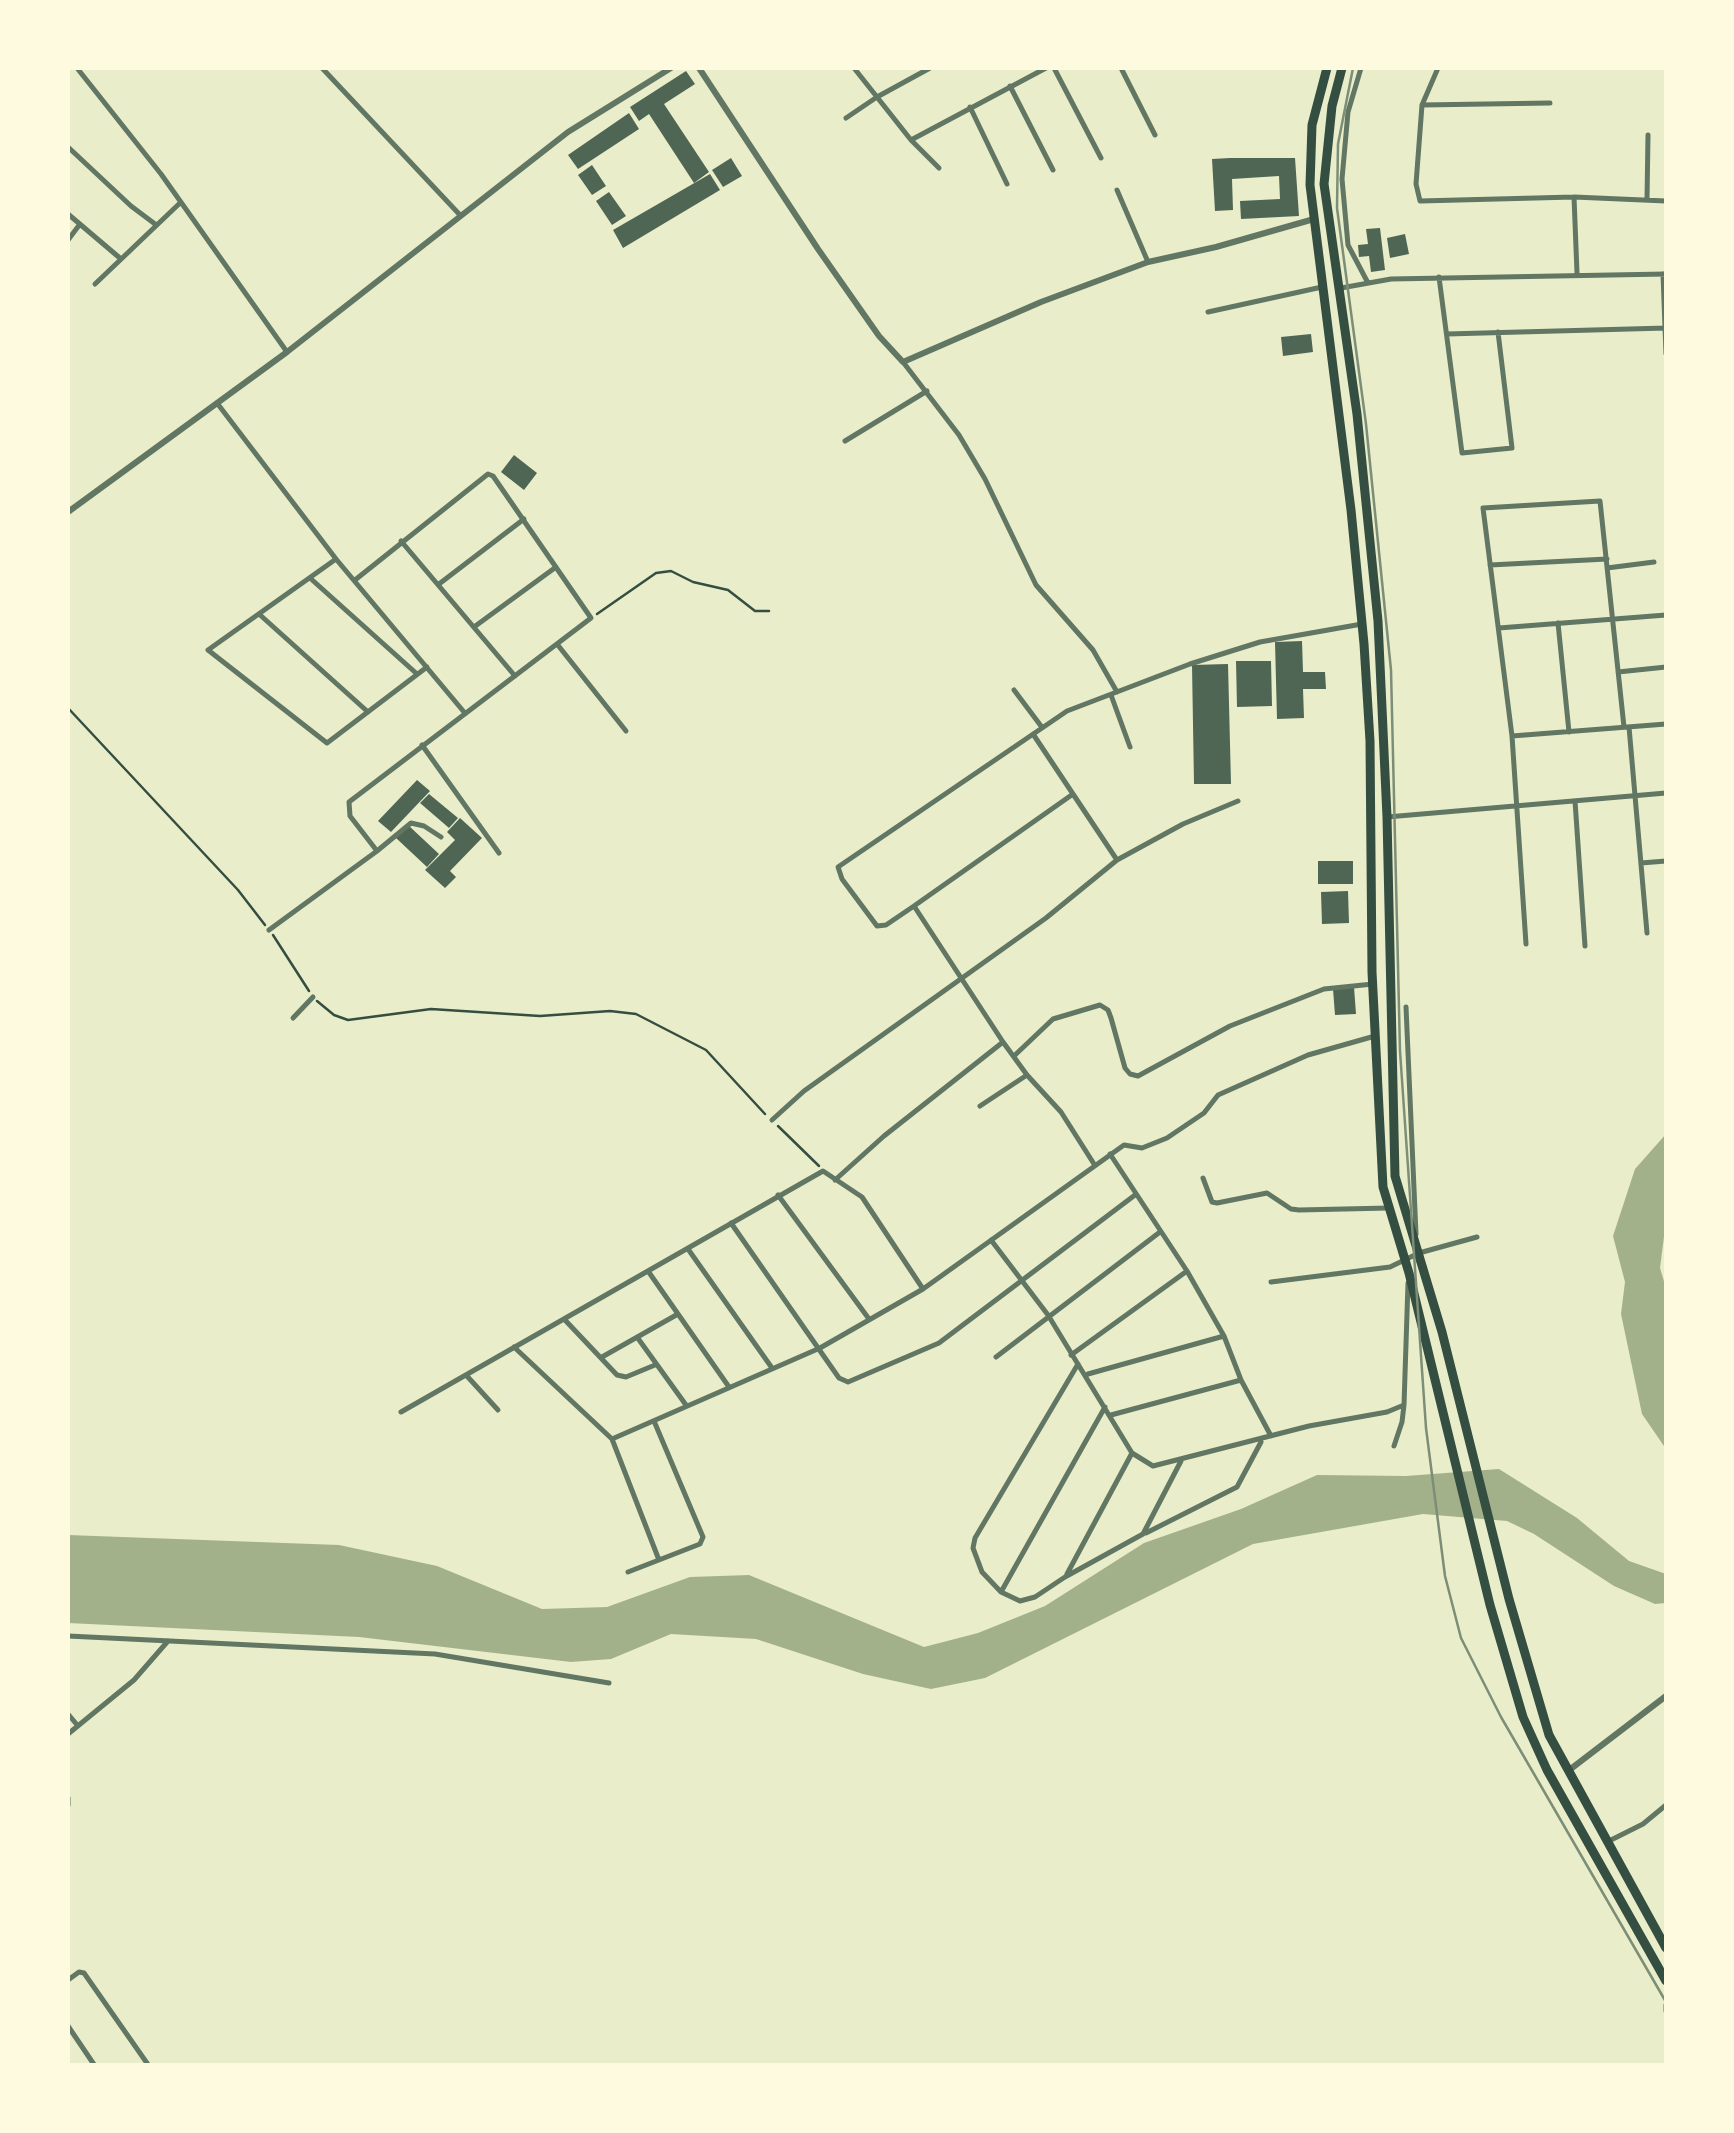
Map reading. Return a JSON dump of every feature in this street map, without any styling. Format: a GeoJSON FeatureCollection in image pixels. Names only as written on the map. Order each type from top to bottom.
{"type":"FeatureCollection","features":[{"type":"Feature","properties":{"kind":"highway"},"geometry":{"type":"LineString","coordinates":[[1327,68],[1312,125],[1309,166],[1362,624],[1370,740],[1372,972],[1380,1164],[1499,1640],[1523,1717],[1547,1770],[1666,1981]]}},
{"type":"Feature","properties":{"kind":"highway"},"geometry":{"type":"LineString","coordinates":[[1342,68],[1334,94],[1324,184],[1357,414],[1378,620],[1396,1176],[1549,1735],[1666,1948]]}},
{"type":"Feature","properties":{"kind":"highway"},"geometry":{"type":"LineString","coordinates":[[1320,90],[1321,94],[1334,94]]}},
{"type":"Feature","properties":{"kind":"highway"},"geometry":{"type":"LineString","coordinates":[[1312,125],[1329,129]]}},
{"type":"Feature","properties":{"kind":"highway"},"geometry":{"type":"LineString","coordinates":[[1372,941],[1380,946],[1389,941]]}},
{"type":"Feature","properties":{"kind":"highway"},"geometry":{"type":"LineString","coordinates":[[1372,972],[1379,968],[1389,971]]}},
{"type":"Feature","properties":{"kind":"street"},"geometry":{"type":"LineString","coordinates":[[77,68],[181,202],[287,352]]}},
{"type":"Feature","properties":{"kind":"street"},"geometry":{"type":"LineString","coordinates":[[322,68],[460,215]]}},
{"type":"Feature","properties":{"kind":"street"},"geometry":{"type":"LineString","coordinates":[[68,512],[287,352],[568,132],[671,68]]}},
{"type":"Feature","properties":{"kind":"street"},"geometry":{"type":"LineString","coordinates":[[699,68],[818,249],[879,336],[927,391],[986,480],[1036,584],[1093,650],[1114,694],[1130,747]]}},
{"type":"Feature","properties":{"kind":"street"},"geometry":{"type":"LineString","coordinates":[[854,68],[911,140],[939,168]]}},
{"type":"Feature","properties":{"kind":"street"},"geometry":{"type":"LineString","coordinates":[[846,118],[930,68]]}},
{"type":"Feature","properties":{"kind":"street"},"geometry":{"type":"LineString","coordinates":[[911,140],[1046,68]]}},
{"type":"Feature","properties":{"kind":"street"},"geometry":{"type":"LineString","coordinates":[[1054,68],[1101,158]]}},
{"type":"Feature","properties":{"kind":"street"},"geometry":{"type":"LineString","coordinates":[[1121,68],[1156,135]]}},
{"type":"Feature","properties":{"kind":"street"},"geometry":{"type":"LineString","coordinates":[[1361,68],[1348,112],[1342,178],[1348,245],[1368,283]]}},
{"type":"Feature","properties":{"kind":"street"},"geometry":{"type":"LineString","coordinates":[[1438,68],[1422,104],[1416,184],[1420,201],[1666,201]]}},
{"type":"Feature","properties":{"kind":"street"},"geometry":{"type":"LineString","coordinates":[[1010,86],[1053,170]]}},
{"type":"Feature","properties":{"kind":"street"},"geometry":{"type":"LineString","coordinates":[[1422,104],[1550,102]]}},
{"type":"Feature","properties":{"kind":"street"},"geometry":{"type":"LineString","coordinates":[[970,108],[1007,184]]}},
{"type":"Feature","properties":{"kind":"street"},"geometry":{"type":"LineString","coordinates":[[1647,200],[1648,135]]}},
{"type":"Feature","properties":{"kind":"street"},"geometry":{"type":"LineString","coordinates":[[68,147],[156,225]]}},
{"type":"Feature","properties":{"kind":"street"},"geometry":{"type":"LineString","coordinates":[[1117,190],[1148,262]]}},
{"type":"Feature","properties":{"kind":"street"},"geometry":{"type":"LineString","coordinates":[[1574,198],[1577,273]]}},
{"type":"Feature","properties":{"kind":"street"},"geometry":{"type":"LineString","coordinates":[[95,284],[181,202]]}},
{"type":"Feature","properties":{"kind":"street"},"geometry":{"type":"LineString","coordinates":[[68,214],[121,259]]}},
{"type":"Feature","properties":{"kind":"street"},"geometry":{"type":"LineString","coordinates":[[904,362],[1041,302],[1148,262],[1314,219]]}},
{"type":"Feature","properties":{"kind":"street"},"geometry":{"type":"LineString","coordinates":[[68,240],[80,224]]}},
{"type":"Feature","properties":{"kind":"street"},"geometry":{"type":"LineString","coordinates":[[1338,288],[1439,278],[1665,274],[1666,354]]}},
{"type":"Feature","properties":{"kind":"street"},"geometry":{"type":"LineString","coordinates":[[1439,278],[1462,454],[1512,448],[1498,332]]}},
{"type":"Feature","properties":{"kind":"street"},"geometry":{"type":"LineString","coordinates":[[1208,312],[1324,286]]}},
{"type":"Feature","properties":{"kind":"street"},"geometry":{"type":"LineString","coordinates":[[1446,334],[1666,328]]}},
{"type":"Feature","properties":{"kind":"street"},"geometry":{"type":"LineString","coordinates":[[846,441],[927,391]]}},
{"type":"Feature","properties":{"kind":"street"},"geometry":{"type":"LineString","coordinates":[[217,403],[336,559],[464,712]]}},
{"type":"Feature","properties":{"kind":"street"},"geometry":{"type":"LineString","coordinates":[[354,580],[488,474],[494,476],[591,618],[349,802],[348,812],[376,851]]}},
{"type":"Feature","properties":{"kind":"street"},"geometry":{"type":"LineString","coordinates":[[1526,944],[1512,736],[1483,508],[1600,501],[1636,795],[1647,933]]}},
{"type":"Feature","properties":{"kind":"street"},"geometry":{"type":"LineString","coordinates":[[438,584],[524,519]]}},
{"type":"Feature","properties":{"kind":"street"},"geometry":{"type":"LineString","coordinates":[[401,541],[515,676]]}},
{"type":"Feature","properties":{"kind":"street"},"geometry":{"type":"LineString","coordinates":[[336,559],[208,650],[328,743],[427,667]]}},
{"type":"Feature","properties":{"kind":"street"},"geometry":{"type":"LineString","coordinates":[[1490,565],[1606,559]]}},
{"type":"Feature","properties":{"kind":"street"},"geometry":{"type":"LineString","coordinates":[[1608,568],[1654,562]]}},
{"type":"Feature","properties":{"kind":"street"},"geometry":{"type":"LineString","coordinates":[[474,627],[557,566]]}},
{"type":"Feature","properties":{"kind":"street"},"geometry":{"type":"LineString","coordinates":[[310,578],[418,674]]}},
{"type":"Feature","properties":{"kind":"street"},"geometry":{"type":"LineString","coordinates":[[258,614],[368,712]]}},
{"type":"Feature","properties":{"kind":"street"},"geometry":{"type":"LineString","coordinates":[[1500,628],[1666,615]]}},
{"type":"Feature","properties":{"kind":"street"},"geometry":{"type":"LineString","coordinates":[[1558,623],[1569,732]]}},
{"type":"Feature","properties":{"kind":"street"},"geometry":{"type":"LineString","coordinates":[[1073,794],[886,925],[877,926],[838,867],[1067,711],[1260,642],[1362,624]]}},
{"type":"Feature","properties":{"kind":"street"},"geometry":{"type":"LineString","coordinates":[[557,644],[626,731]]}},
{"type":"Feature","properties":{"kind":"street"},"geometry":{"type":"LineString","coordinates":[[1618,672],[1666,667]]}},
{"type":"Feature","properties":{"kind":"street"},"geometry":{"type":"LineString","coordinates":[[1014,690],[1040,726]]}},
{"type":"Feature","properties":{"kind":"street"},"geometry":{"type":"LineString","coordinates":[[1512,736],[1666,724]]}},
{"type":"Feature","properties":{"kind":"street"},"geometry":{"type":"LineString","coordinates":[[1032,733],[1117,860]]}},
{"type":"Feature","properties":{"kind":"street"},"geometry":{"type":"LineString","coordinates":[[422,745],[498,853]]}},
{"type":"Feature","properties":{"kind":"street"},"geometry":{"type":"LineString","coordinates":[[1387,817],[1666,792]]}},
{"type":"Feature","properties":{"kind":"street"},"geometry":{"type":"LineString","coordinates":[[772,1120],[804,1091],[1046,918],[1117,860],[1183,824],[1238,801]]}},
{"type":"Feature","properties":{"kind":"street"},"geometry":{"type":"LineString","coordinates":[[1575,801],[1585,946]]}},
{"type":"Feature","properties":{"kind":"street"},"geometry":{"type":"LineString","coordinates":[[270,930],[411,823],[441,837]]}},
{"type":"Feature","properties":{"kind":"street"},"geometry":{"type":"LineString","coordinates":[[1641,863],[1666,861]]}},
{"type":"Feature","properties":{"kind":"street"},"geometry":{"type":"LineString","coordinates":[[914,906],[1002,1042],[1060,1112],[1094,1164]]}},
{"type":"Feature","properties":{"kind":"street"},"geometry":{"type":"LineString","coordinates":[[1014,1056],[1053,1018],[1100,1005],[1112,1018],[1125,1068],[1138,1076],[1244,1020],[1324,989],[1373,984]]}},
{"type":"Feature","properties":{"kind":"street"},"geometry":{"type":"LineString","coordinates":[[292,1018],[313,997]]}},
{"type":"Feature","properties":{"kind":"street"},"geometry":{"type":"LineString","coordinates":[[1394,1446],[1404,1405],[1407,1268],[1418,1249],[1406,1007]]}},
{"type":"Feature","properties":{"kind":"street"},"geometry":{"type":"LineString","coordinates":[[612,1439],[820,1348],[923,1289],[1124,1145],[1142,1148],[1167,1138],[1204,1114],[1218,1095],[1317,1052],[1376,1036]]}},
{"type":"Feature","properties":{"kind":"street"},"geometry":{"type":"LineString","coordinates":[[836,1180],[884,1136],[1002,1042]]}},
{"type":"Feature","properties":{"kind":"street"},"geometry":{"type":"LineString","coordinates":[[980,1106],[1026,1075]]}},
{"type":"Feature","properties":{"kind":"street"},"geometry":{"type":"LineString","coordinates":[[1110,1154],[1187,1271],[1224,1336],[1241,1380],[1272,1436]]}},
{"type":"Feature","properties":{"kind":"street"},"geometry":{"type":"LineString","coordinates":[[402,1412],[824,1171],[862,1198],[923,1289]]}},
{"type":"Feature","properties":{"kind":"street"},"geometry":{"type":"LineString","coordinates":[[1204,1178],[1212,1202],[1218,1203],[1267,1193],[1299,1210],[1390,1208]]}},
{"type":"Feature","properties":{"kind":"street"},"geometry":{"type":"LineString","coordinates":[[778,1195],[869,1319]]}},
{"type":"Feature","properties":{"kind":"street"},"geometry":{"type":"LineString","coordinates":[[731,1223],[841,1381],[848,1382],[939,1343],[1135,1195]]}},
{"type":"Feature","properties":{"kind":"street"},"geometry":{"type":"LineString","coordinates":[[996,1356],[1160,1232]]}},
{"type":"Feature","properties":{"kind":"street"},"geometry":{"type":"LineString","coordinates":[[1418,1249],[1477,1237]]}},
{"type":"Feature","properties":{"kind":"street"},"geometry":{"type":"LineString","coordinates":[[991,1240],[1048,1315],[1132,1453],[1153,1466],[1404,1405]]}},
{"type":"Feature","properties":{"kind":"street"},"geometry":{"type":"LineString","coordinates":[[688,1249],[772,1368]]}},
{"type":"Feature","properties":{"kind":"street"},"geometry":{"type":"LineString","coordinates":[[1271,1282],[1407,1268]]}},
{"type":"Feature","properties":{"kind":"street"},"geometry":{"type":"LineString","coordinates":[[648,1271],[729,1387]]}},
{"type":"Feature","properties":{"kind":"street"},"geometry":{"type":"LineString","coordinates":[[1072,1355],[1187,1271]]}},
{"type":"Feature","properties":{"kind":"street"},"geometry":{"type":"LineString","coordinates":[[602,1357],[678,1314]]}},
{"type":"Feature","properties":{"kind":"street"},"geometry":{"type":"LineString","coordinates":[[564,1318],[618,1375],[623,1377],[655,1364]]}},
{"type":"Feature","properties":{"kind":"street"},"geometry":{"type":"LineString","coordinates":[[1086,1375],[1224,1336]]}},
{"type":"Feature","properties":{"kind":"street"},"geometry":{"type":"LineString","coordinates":[[636,1337],[686,1405]]}},
{"type":"Feature","properties":{"kind":"street"},"geometry":{"type":"LineString","coordinates":[[514,1347],[612,1439],[658,1560]]}},
{"type":"Feature","properties":{"kind":"street"},"geometry":{"type":"LineString","coordinates":[[1078,1364],[974,1538],[973,1548],[982,1572],[1014,1600],[1027,1601],[1143,1534],[1237,1487],[1262,1440]]}},
{"type":"Feature","properties":{"kind":"street"},"geometry":{"type":"LineString","coordinates":[[466,1375],[498,1410]]}},
{"type":"Feature","properties":{"kind":"street"},"geometry":{"type":"LineString","coordinates":[[1110,1415],[1241,1380]]}},
{"type":"Feature","properties":{"kind":"street"},"geometry":{"type":"LineString","coordinates":[[1001,1592],[1105,1406]]}},
{"type":"Feature","properties":{"kind":"street"},"geometry":{"type":"LineString","coordinates":[[628,1572],[700,1544],[703,1537],[654,1421]]}},
{"type":"Feature","properties":{"kind":"street"},"geometry":{"type":"LineString","coordinates":[[1066,1576],[1132,1453]]}},
{"type":"Feature","properties":{"kind":"street"},"geometry":{"type":"LineString","coordinates":[[1143,1534],[1181,1461]]}},
{"type":"Feature","properties":{"kind":"street"},"geometry":{"type":"LineString","coordinates":[[68,1636],[435,1654],[610,1683]]}},
{"type":"Feature","properties":{"kind":"street"},"geometry":{"type":"LineString","coordinates":[[68,1734],[134,1680],[168,1641]]}},
{"type":"Feature","properties":{"kind":"street"},"geometry":{"type":"LineString","coordinates":[[1567,1772],[1666,1696]]}},
{"type":"Feature","properties":{"kind":"street"},"geometry":{"type":"LineString","coordinates":[[68,1714],[78,1726]]}},
{"type":"Feature","properties":{"kind":"street"},"geometry":{"type":"LineString","coordinates":[[1606,1843],[1643,1824],[1666,1805]]}},
{"type":"Feature","properties":{"kind":"street"},"geometry":{"type":"LineString","coordinates":[[68,1980],[84,1973],[149,2066]]}},
{"type":"Feature","properties":{"kind":"street"},"geometry":{"type":"LineString","coordinates":[[68,2026],[96,2066]]}},
{"type":"Feature","properties":{"kind":"path"},"geometry":{"type":"LineString","coordinates":[[591,618],[664,571],[719,586],[756,611],[769,611]]}},
{"type":"Feature","properties":{"kind":"path"},"geometry":{"type":"LineString","coordinates":[[68,708],[238,890],[270,930],[313,997],[334,1015],[348,1020],[432,1009],[540,1016],[610,1011],[636,1014],[706,1050],[824,1171]]}},
{"type":"Feature","properties":{"kind":"shaded area"},"geometry":{"type":"Polygon","coordinates":[[[1666,1134],[1666,1221],[1660,1268],[1666,1288],[1666,1449],[1642,1414],[1621,1314],[1625,1282],[1613,1236],[1635,1169],[1666,1134]]]}},
{"type":"Feature","properties":{"kind":"shaded area"},"geometry":{"type":"Polygon","coordinates":[[[1499,1469],[1577,1518],[1629,1561],[1666,1574],[1666,1603],[1655,1604],[1614,1586],[1507,1521],[1423,1514],[1253,1544],[985,1678],[931,1689],[863,1674],[756,1639],[671,1634],[611,1659],[571,1662],[359,1637],[68,1623],[68,1535],[339,1545],[437,1566],[542,1609],[607,1607],[690,1577],[749,1575],[924,1647],[978,1633],[1045,1606],[1144,1543],[1241,1509],[1317,1475],[1406,1476],[1499,1469]]]}},
{"type":"Feature","properties":{"kind":"building"},"geometry":{"type":"Polygon","coordinates":[[[686,71],[695,84],[664,104],[709,172],[694,183],[649,114],[639,121],[630,107],[686,71]]]}},
{"type":"Feature","properties":{"kind":"building"},"geometry":{"type":"Polygon","coordinates":[[[629,113],[639,129],[578,169],[568,155],[629,113]]]}},
{"type":"Feature","properties":{"kind":"building"},"geometry":{"type":"Polygon","coordinates":[[[731,158],[742,176],[723,187],[712,170],[731,158]]]}},
{"type":"Feature","properties":{"kind":"building"},"geometry":{"type":"Polygon","coordinates":[[[1295,158],[1299,216],[1241,219],[1240,201],[1280,199],[1279,176],[1232,179],[1233,210],[1215,211],[1212,159],[1295,158]]]}},
{"type":"Feature","properties":{"kind":"building"},"geometry":{"type":"Polygon","coordinates":[[[592,165],[606,186],[592,195],[578,175],[592,165]]]}},
{"type":"Feature","properties":{"kind":"building"},"geometry":{"type":"Polygon","coordinates":[[[710,174],[720,190],[623,248],[613,230],[710,174]]]}},
{"type":"Feature","properties":{"kind":"building"},"geometry":{"type":"Polygon","coordinates":[[[609,192],[626,216],[612,225],[596,201],[609,192]]]}},
{"type":"Feature","properties":{"kind":"building"},"geometry":{"type":"Polygon","coordinates":[[[1380,228],[1385,270],[1371,272],[1369,256],[1359,257],[1358,245],[1368,244],[1366,229],[1380,228]]]}},
{"type":"Feature","properties":{"kind":"building"},"geometry":{"type":"Polygon","coordinates":[[[1405,234],[1409,254],[1390,258],[1387,238],[1405,234]]]}},
{"type":"Feature","properties":{"kind":"building"},"geometry":{"type":"Polygon","coordinates":[[[1311,334],[1313,352],[1283,356],[1281,337],[1311,334]]]}},
{"type":"Feature","properties":{"kind":"building"},"geometry":{"type":"Polygon","coordinates":[[[514,455],[537,473],[524,490],[501,472],[514,455]]]}},
{"type":"Feature","properties":{"kind":"building"},"geometry":{"type":"Polygon","coordinates":[[[1302,641],[1303,672],[1325,672],[1326,689],[1303,689],[1304,718],[1277,719],[1275,642],[1302,641]]]}},
{"type":"Feature","properties":{"kind":"building"},"geometry":{"type":"Polygon","coordinates":[[[1236,661],[1271,661],[1272,706],[1237,707],[1236,661]]]}},
{"type":"Feature","properties":{"kind":"building"},"geometry":{"type":"Polygon","coordinates":[[[1228,664],[1231,784],[1194,784],[1192,665],[1228,664]]]}},
{"type":"Feature","properties":{"kind":"building"},"geometry":{"type":"Polygon","coordinates":[[[417,780],[430,791],[391,832],[378,821],[417,780]]]}},
{"type":"Feature","properties":{"kind":"building"},"geometry":{"type":"Polygon","coordinates":[[[429,794],[458,818],[449,828],[420,803],[429,794]]]}},
{"type":"Feature","properties":{"kind":"building"},"geometry":{"type":"Polygon","coordinates":[[[460,818],[482,838],[450,871],[456,877],[445,888],[425,870],[455,840],[447,832],[460,818]]]}},
{"type":"Feature","properties":{"kind":"building"},"geometry":{"type":"Polygon","coordinates":[[[408,825],[439,854],[427,867],[396,838],[408,825]]]}},
{"type":"Feature","properties":{"kind":"building"},"geometry":{"type":"Polygon","coordinates":[[[1318,861],[1353,861],[1353,884],[1318,884],[1318,861]]]}},
{"type":"Feature","properties":{"kind":"building"},"geometry":{"type":"Polygon","coordinates":[[[1348,891],[1349,923],[1322,924],[1321,892],[1348,891]]]}},
{"type":"Feature","properties":{"kind":"building"},"geometry":{"type":"Polygon","coordinates":[[[1354,987],[1356,1014],[1335,1015],[1333,989],[1354,987]]]}},
{"type":"Feature","properties":{"kind":"railway"},"geometry":{"type":"LineString","coordinates":[[1353,68],[1338,144],[1337,208],[1366,424],[1391,670],[1400,1051],[1426,1428],[1445,1576],[1461,1638],[1501,1717],[1666,2002]]}}]}
